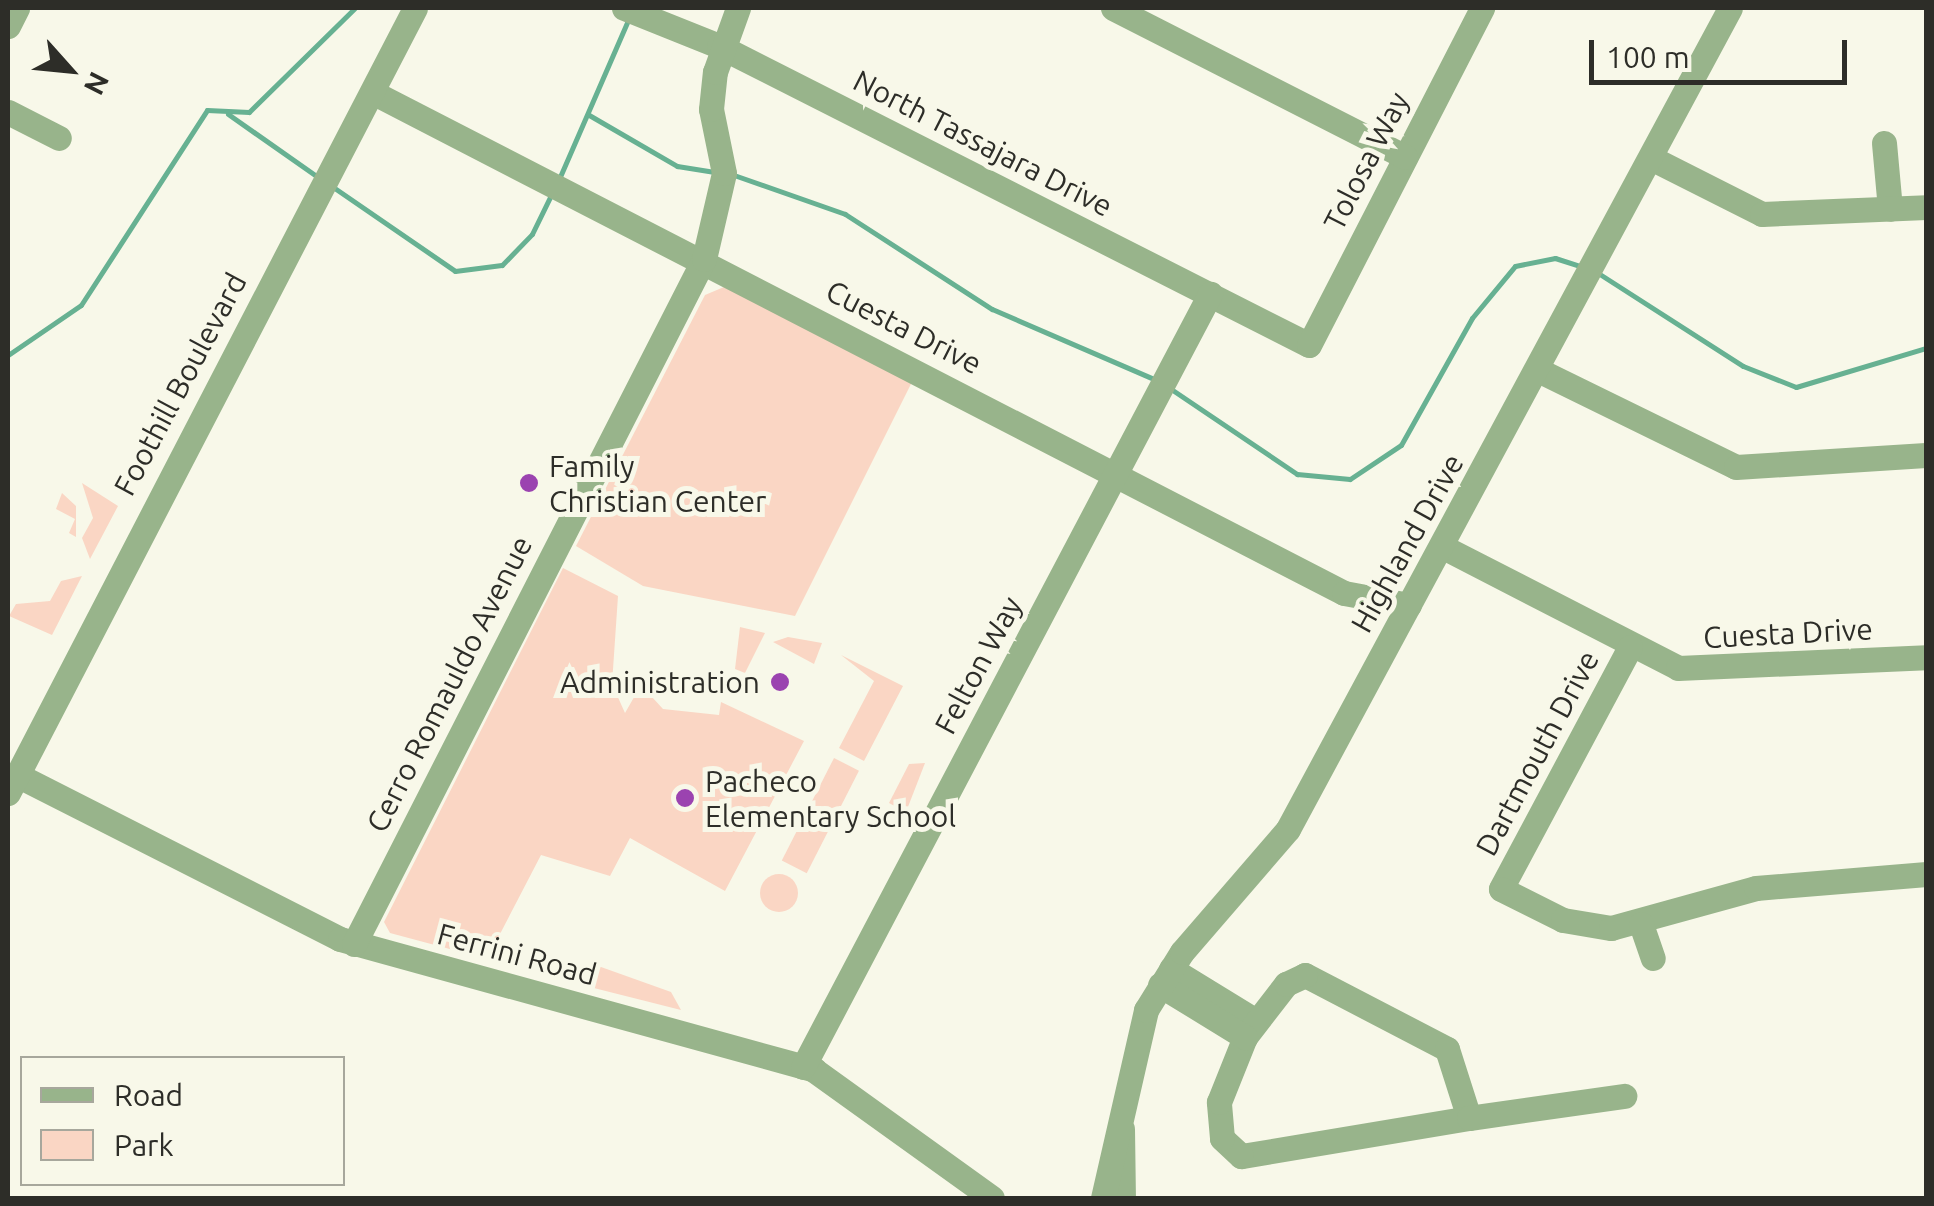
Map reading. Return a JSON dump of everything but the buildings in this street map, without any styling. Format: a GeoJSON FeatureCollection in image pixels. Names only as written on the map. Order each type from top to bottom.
{"type":"FeatureCollection","features":[{"type":"Feature","properties":{"kind":"street"},"geometry":{"type":"LineString","coordinates":[[8,26],[17,8]]}},
{"type":"Feature","properties":{"kind":"street","name":"Foothill Boulevard"},"geometry":{"type":"LineString","coordinates":[[12,784],[415,8]]}},
{"type":"Feature","properties":{"kind":"street","name":"North Tassajara Drive"},"geometry":{"type":"LineString","coordinates":[[624,8],[719,46],[1309,345]]}},
{"type":"Feature","properties":{"kind":"street","name":"Cerro Romauldo Avenue"},"geometry":{"type":"LineString","coordinates":[[354,944],[704,260],[724,173],[711,109],[719,46],[738,8]]}},
{"type":"Feature","properties":{"kind":"street"},"geometry":{"type":"LineString","coordinates":[[1113,8],[1405,157]]}},
{"type":"Feature","properties":{"kind":"street","name":"Tolosa Way"},"geometry":{"type":"LineString","coordinates":[[1309,345],[1482,8]]}},
{"type":"Feature","properties":{"kind":"street","name":"Highland Drive"},"geometry":{"type":"LineString","coordinates":[[1103,1198],[1121,1092],[1166,977],[1288,828],[1443,547],[1730,8]]}},
{"type":"Feature","properties":{"kind":"street","name":"Cuesta Drive"},"geometry":{"type":"LineString","coordinates":[[374,93],[1344,592],[1409,605]]}},
{"type":"Feature","properties":{"kind":"street"},"geometry":{"type":"LineString","coordinates":[[8,112],[59,138]]}},
{"type":"Feature","properties":{"kind":"street"},"geometry":{"type":"LineString","coordinates":[[1884,143],[1890,209]]}},
{"type":"Feature","properties":{"kind":"street"},"geometry":{"type":"LineString","coordinates":[[1651,158],[1762,214],[1926,206]]}},
{"type":"Feature","properties":{"kind":"street","name":"Felton Way"},"geometry":{"type":"LineString","coordinates":[[803,1066],[1210,294]]}},
{"type":"Feature","properties":{"kind":"street"},"geometry":{"type":"LineString","coordinates":[[1538,370],[1736,467],[1926,455]]}},
{"type":"Feature","properties":{"kind":"street","name":"Cuesta Drive"},"geometry":{"type":"LineString","coordinates":[[1443,547],[1630,647],[1710,673],[1926,656]]}},
{"type":"Feature","properties":{"kind":"street","name":"Dartmouth Drive"},"geometry":{"type":"LineString","coordinates":[[1630,647],[1501,889],[1563,920],[1641,924]]}},
{"type":"Feature","properties":{"kind":"street","name":"Ferrini Road"},"geometry":{"type":"LineString","coordinates":[[12,784],[354,944],[803,1066],[992,1198]]}},
{"type":"Feature","properties":{"kind":"street"},"geometry":{"type":"LineString","coordinates":[[1654,958],[1641,924],[1756,888],[1926,874]]}},
{"type":"Feature","properties":{"kind":"street"},"geometry":{"type":"LineString","coordinates":[[1469,1118],[1447,1049],[1305,975],[1250,1029],[1219,1102],[1222,1138],[1241,1156],[1624,1096]]}},
{"type":"Feature","properties":{"kind":"street"},"geometry":{"type":"LineString","coordinates":[[1166,977],[1250,1029]]}},
{"type":"Feature","properties":{"kind":"street","name":"Highland Drive"},"geometry":{"type":"LineString","coordinates":[[1121,1092],[1124,1198]]}},
{"type":"Feature","properties":{"kind":"green space"},"geometry":{"type":"Polygon","coordinates":[[[724,287],[913,380],[795,616],[643,586],[576,546],[705,295],[724,287]]]}},
{"type":"Feature","properties":{"kind":"green space"},"geometry":{"type":"Polygon","coordinates":[[[82,483],[118,506],[90,559],[82,538],[93,518],[82,483]]]}},
{"type":"Feature","properties":{"kind":"green space"},"geometry":{"type":"Polygon","coordinates":[[[62,493],[76,506],[76,537],[69,533],[75,519],[56,509],[62,493]]]}},
{"type":"Feature","properties":{"kind":"green space"},"geometry":{"type":"Polygon","coordinates":[[[563,568],[618,596],[612,684],[625,713],[641,685],[663,709],[719,715],[721,702],[804,741],[725,891],[630,838],[610,876],[541,855],[487,959],[390,933],[384,922],[563,568]]]}},
{"type":"Feature","properties":{"kind":"green space"},"geometry":{"type":"Polygon","coordinates":[[[82,576],[52,635],[9,616],[16,604],[50,601],[61,581],[82,576]]]}},
{"type":"Feature","properties":{"kind":"green space"},"geometry":{"type":"Polygon","coordinates":[[[740,627],[765,633],[745,673],[735,669],[740,627]]]}},
{"type":"Feature","properties":{"kind":"green space"},"geometry":{"type":"Polygon","coordinates":[[[788,637],[822,643],[814,664],[773,642],[788,637]]]}},
{"type":"Feature","properties":{"kind":"green space"},"geometry":{"type":"Polygon","coordinates":[[[841,655],[903,686],[864,761],[839,748],[874,681],[841,655]]]}},
{"type":"Feature","properties":{"kind":"green space"},"geometry":{"type":"Polygon","coordinates":[[[834,758],[859,771],[807,873],[782,860],[834,758]]]}},
{"type":"Feature","properties":{"kind":"green space"},"geometry":{"type":"Polygon","coordinates":[[[925,763],[906,812],[889,803],[909,764],[925,763]]]}},
{"type":"Feature","properties":{"kind":"green space"},"geometry":{"type":"Polygon","coordinates":[[[779,874],[792,880],[798,893],[792,906],[779,912],[766,906],[760,893],[766,880],[779,874]]]}},
{"type":"Feature","properties":{"kind":"green space"},"geometry":{"type":"Polygon","coordinates":[[[601,967],[671,992],[681,1010],[578,984],[585,968],[601,967]]]}},
{"type":"Feature","properties":{"kind":"waterway"},"geometry":{"type":"LineString","coordinates":[[8,355],[81,305],[207,110],[249,112],[355,8]]}},
{"type":"Feature","properties":{"kind":"waterway"},"geometry":{"type":"LineString","coordinates":[[559,179],[628,20]]}},
{"type":"Feature","properties":{"kind":"waterway"},"geometry":{"type":"LineString","coordinates":[[228,114],[319,178]]}},
{"type":"Feature","properties":{"kind":"waterway"},"geometry":{"type":"LineString","coordinates":[[589,115],[677,166],[715,172]]}},
{"type":"Feature","properties":{"kind":"waterway"},"geometry":{"type":"LineString","coordinates":[[731,174],[845,214],[992,309],[1154,379]]}},
{"type":"Feature","properties":{"kind":"waterway"},"geometry":{"type":"LineString","coordinates":[[333,187],[455,271],[502,265],[532,234],[552,193]]}},
{"type":"Feature","properties":{"kind":"waterway"},"geometry":{"type":"LineString","coordinates":[[1168,387],[1297,474],[1350,479],[1401,445],[1472,318],[1515,266],[1555,258],[1583,267]]}},
{"type":"Feature","properties":{"kind":"waterway"},"geometry":{"type":"LineString","coordinates":[[1598,273],[1743,366],[1796,387],[1926,348]]}},
{"type":"Feature","properties":{"kind":"place","name":"Family Christian Center"},"geometry":{"type":"Point","coordinates":[529,483]}},
{"type":"Feature","properties":{"kind":"place","name":"Administration"},"geometry":{"type":"Point","coordinates":[780,682]}},
{"type":"Feature","properties":{"kind":"place","name":"Pacheco Elementary School"},"geometry":{"type":"Point","coordinates":[685,798]}}]}
